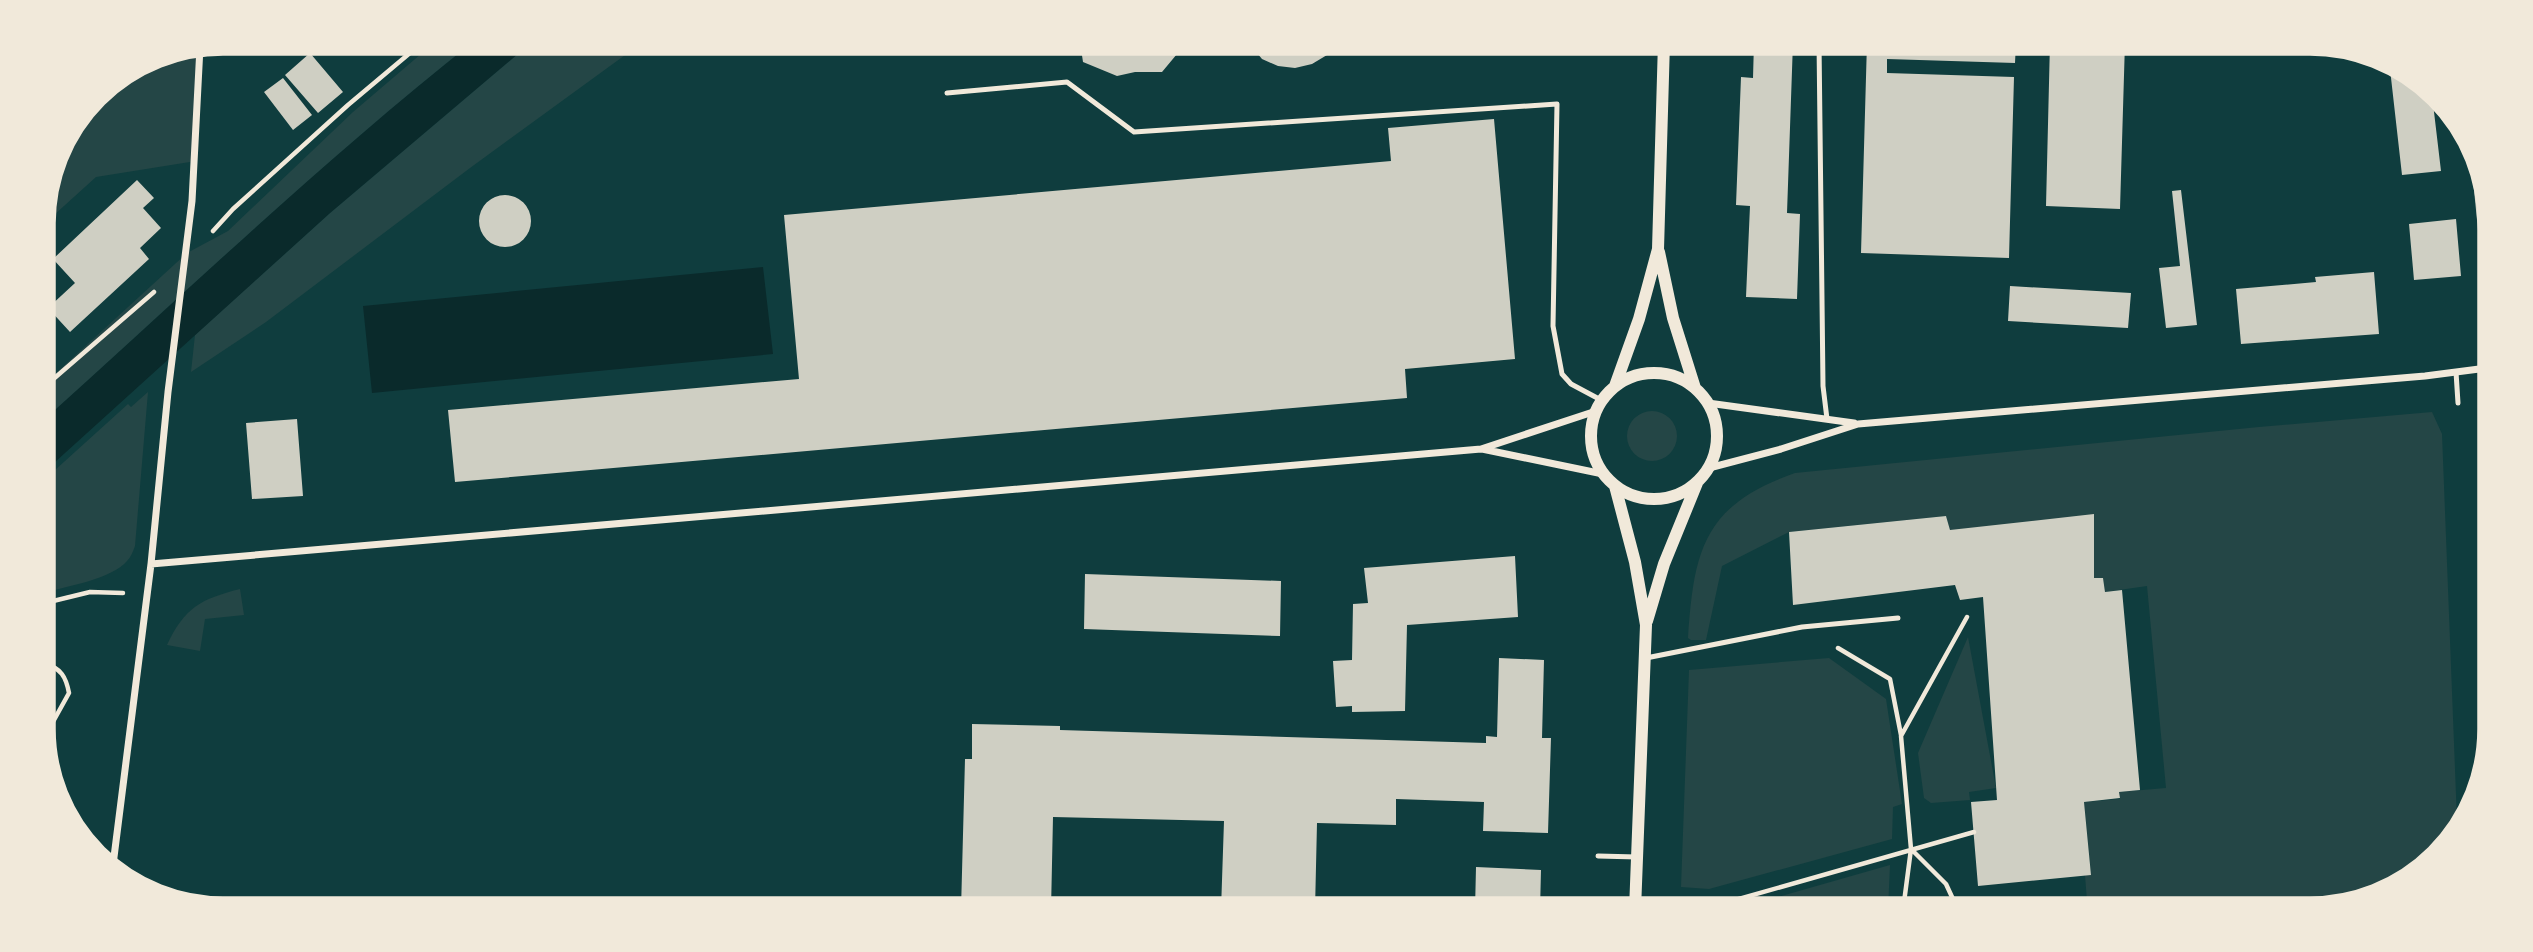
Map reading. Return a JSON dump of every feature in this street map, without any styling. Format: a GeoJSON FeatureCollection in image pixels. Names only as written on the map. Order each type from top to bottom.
{"type":"FeatureCollection","features":[{"type":"Feature","properties":{"kind":"street"},"geometry":{"type":"LineString","coordinates":[[1664,54],[1658,249],[1639,319],[1615,386],[1599,406],[1592,422],[1591,441],[1595,459],[1603,474],[1615,486],[1630,495],[1646,499],[1664,499],[1680,494],[1697,483]]}},
{"type":"Feature","properties":{"kind":"street"},"geometry":{"type":"LineString","coordinates":[[114,857],[151,564],[168,392],[187,253],[195,162],[200,56]]}},
{"type":"Feature","properties":{"kind":"street"},"geometry":{"type":"LineString","coordinates":[[1658,249],[1674,318],[1695,388]]}},
{"type":"Feature","properties":{"kind":"street"},"geometry":{"type":"LineString","coordinates":[[1709,468],[1781,449],[1858,424],[2479,369]]}},
{"type":"Feature","properties":{"kind":"street"},"geometry":{"type":"LineString","coordinates":[[1615,386],[1647,373],[1678,377],[1695,388],[1708,403],[1717,434],[1716,450],[1709,468],[1697,483],[1664,564],[1646,625]]}},
{"type":"Feature","properties":{"kind":"street"},"geometry":{"type":"LineString","coordinates":[[1708,403],[1858,424]]}},
{"type":"Feature","properties":{"kind":"street"},"geometry":{"type":"LineString","coordinates":[[151,564],[1481,449],[1599,406]]}},
{"type":"Feature","properties":{"kind":"street"},"geometry":{"type":"LineString","coordinates":[[1481,449],[1603,474]]}},
{"type":"Feature","properties":{"kind":"street"},"geometry":{"type":"LineString","coordinates":[[1615,486],[1635,562],[1646,625],[1635,897]]}},
{"type":"Feature","properties":{"kind":"lane"},"geometry":{"type":"LineString","coordinates":[[1819,54],[1823,386],[1827,419]]}},
{"type":"Feature","properties":{"kind":"lane"},"geometry":{"type":"LineString","coordinates":[[947,93],[1067,82],[1134,132],[1557,104],[1553,326],[1562,374],[1599,406]]}},
{"type":"Feature","properties":{"kind":"lane"},"geometry":{"type":"LineString","coordinates":[[2456,372],[2458,403]]}},
{"type":"Feature","properties":{"kind":"lane"},"geometry":{"type":"LineString","coordinates":[[1645,658],[1802,627],[1898,618]]}},
{"type":"Feature","properties":{"kind":"lane"},"geometry":{"type":"LineString","coordinates":[[1598,856],[1637,857]]}},
{"type":"Feature","properties":{"kind":"path"},"geometry":{"type":"LineString","coordinates":[[55,377],[164,284],[187,253],[233,209],[408,55]]}},
{"type":"Feature","properties":{"kind":"path"},"geometry":{"type":"LineString","coordinates":[[54,601],[90,592],[147,595]]}},
{"type":"Feature","properties":{"kind":"path"},"geometry":{"type":"LineString","coordinates":[[1901,736],[1967,617]]}},
{"type":"Feature","properties":{"kind":"path"},"geometry":{"type":"LineString","coordinates":[[1802,627],[1890,679],[1901,736],[1911,849],[1905,897]]}},
{"type":"Feature","properties":{"kind":"path"},"geometry":{"type":"LineString","coordinates":[[54,666],[63,674],[69,693],[54,720]]}},
{"type":"Feature","properties":{"kind":"path"},"geometry":{"type":"LineString","coordinates":[[1743,897],[1974,832]]}},
{"type":"Feature","properties":{"kind":"path"},"geometry":{"type":"LineString","coordinates":[[1911,849],[1946,884],[1952,897]]}},
{"type":"Feature","properties":{"kind":"shaded area"},"geometry":{"type":"Polygon","coordinates":[[[420,55],[457,55],[309,180],[55,410],[55,374],[187,253],[228,231],[353,112],[420,55]]]}},
{"type":"Feature","properties":{"kind":"shaded area"},"geometry":{"type":"Polygon","coordinates":[[[457,55],[517,55],[330,213],[55,462],[55,410],[309,180],[457,55]]]}},
{"type":"Feature","properties":{"kind":"shaded area"},"geometry":{"type":"Polygon","coordinates":[[[517,55],[625,55],[266,322],[191,372],[195,335],[330,213],[517,55]]]}},
{"type":"Feature","properties":{"kind":"shaded area"},"geometry":{"type":"Polygon","coordinates":[[[200,56],[196,161],[96,177],[55,214],[60,179],[67,158],[96,112],[112,96],[148,72],[179,60],[200,56]]]}},
{"type":"Feature","properties":{"kind":"shaded area"},"geometry":{"type":"Polygon","coordinates":[[[763,267],[773,354],[372,393],[363,306],[763,267]]]}},
{"type":"Feature","properties":{"kind":"shaded area"},"geometry":{"type":"Polygon","coordinates":[[[148,392],[135,546],[131,556],[111,573],[54,590],[54,470],[128,404],[131,407],[148,392]]]}},
{"type":"Feature","properties":{"kind":"shaded area"},"geometry":{"type":"Polygon","coordinates":[[[1652,411],[1669,419],[1677,436],[1669,453],[1652,461],[1635,453],[1627,436],[1635,419],[1652,411]]]}},
{"type":"Feature","properties":{"kind":"shaded area"},"geometry":{"type":"Polygon","coordinates":[[[2432,412],[2442,434],[2457,812],[2437,840],[2413,863],[2375,885],[2354,892],[2321,897],[2087,897],[2085,875],[2091,874],[2084,802],[2120,799],[2119,792],[2166,788],[2147,586],[2105,592],[2103,578],[2094,578],[1950,530],[1946,516],[1789,532],[1722,566],[1706,640],[1688,638],[1694,579],[1700,555],[1710,534],[1723,516],[1741,500],[1795,473],[2432,412]]]}},
{"type":"Feature","properties":{"kind":"shaded area"},"geometry":{"type":"Polygon","coordinates":[[[240,589],[244,615],[205,619],[200,651],[167,645],[181,622],[196,606],[240,589]]]}},
{"type":"Feature","properties":{"kind":"shaded area"},"geometry":{"type":"Polygon","coordinates":[[[1968,637],[1996,788],[1969,792],[1970,800],[1931,803],[1924,798],[1918,753],[1968,637]]]}},
{"type":"Feature","properties":{"kind":"shaded area"},"geometry":{"type":"Polygon","coordinates":[[[1829,658],[1886,699],[1902,804],[1893,807],[1892,839],[1709,889],[1681,887],[1689,670],[1829,658]]]}},
{"type":"Feature","properties":{"kind":"shaded area"},"geometry":{"type":"Polygon","coordinates":[[[1890,865],[1889,897],[1777,897],[1890,865]]]}},
{"type":"Feature","properties":{"kind":"building"},"geometry":{"type":"Polygon","coordinates":[[[1327,54],[1312,64],[1295,68],[1278,66],[1258,55],[1327,54]]]}},
{"type":"Feature","properties":{"kind":"building"},"geometry":{"type":"Polygon","coordinates":[[[1754,54],[1793,54],[1787,213],[1800,214],[1797,299],[1746,297],[1750,206],[1736,205],[1741,77],[1753,78],[1754,54]]]}},
{"type":"Feature","properties":{"kind":"building"},"geometry":{"type":"Polygon","coordinates":[[[1867,54],[2015,54],[2015,63],[1887,59],[1887,73],[2014,77],[2009,258],[1861,253],[1867,54]]]}},
{"type":"Feature","properties":{"kind":"building"},"geometry":{"type":"Polygon","coordinates":[[[2050,54],[2125,54],[2120,209],[2046,206],[2050,54]]]}},
{"type":"Feature","properties":{"kind":"building"},"geometry":{"type":"Polygon","coordinates":[[[308,55],[312,55],[343,92],[318,113],[285,75],[308,55]]]}},
{"type":"Feature","properties":{"kind":"building"},"geometry":{"type":"Polygon","coordinates":[[[1082,55],[1177,55],[1162,72],[1135,72],[1117,76],[1083,62],[1082,55]]]}},
{"type":"Feature","properties":{"kind":"building"},"geometry":{"type":"Polygon","coordinates":[[[2391,75],[2421,96],[2434,109],[2441,171],[2402,175],[2391,75]]]}},
{"type":"Feature","properties":{"kind":"building"},"geometry":{"type":"Polygon","coordinates":[[[283,78],[312,115],[293,130],[264,92],[283,78]]]}},
{"type":"Feature","properties":{"kind":"building"},"geometry":{"type":"Polygon","coordinates":[[[1494,119],[1515,359],[1405,369],[1407,398],[455,482],[448,410],[799,379],[784,215],[1391,161],[1388,128],[1494,119]]]}},
{"type":"Feature","properties":{"kind":"building"},"geometry":{"type":"Polygon","coordinates":[[[2473,179],[2477,201],[2479,240],[2473,179]]]}},
{"type":"Feature","properties":{"kind":"building"},"geometry":{"type":"Polygon","coordinates":[[[137,180],[154,198],[143,208],[161,228],[140,248],[149,259],[70,332],[55,315],[55,302],[75,283],[55,261],[55,257],[137,180]]]}},
{"type":"Feature","properties":{"kind":"building"},"geometry":{"type":"Polygon","coordinates":[[[2181,190],[2197,325],[2166,328],[2159,268],[2180,266],[2172,191],[2181,190]]]}},
{"type":"Feature","properties":{"kind":"building"},"geometry":{"type":"Polygon","coordinates":[[[505,195],[515,197],[523,203],[529,211],[529,231],[523,239],[515,245],[505,247],[495,245],[487,239],[481,231],[479,221],[481,211],[487,203],[495,197],[505,195]]]}},
{"type":"Feature","properties":{"kind":"building"},"geometry":{"type":"Polygon","coordinates":[[[2456,219],[2461,276],[2414,280],[2409,224],[2456,219]]]}},
{"type":"Feature","properties":{"kind":"building"},"geometry":{"type":"Polygon","coordinates":[[[2374,272],[2379,334],[2241,344],[2236,289],[2316,282],[2315,277],[2374,272]]]}},
{"type":"Feature","properties":{"kind":"building"},"geometry":{"type":"Polygon","coordinates":[[[2010,286],[2131,293],[2128,328],[2008,321],[2010,286]]]}},
{"type":"Feature","properties":{"kind":"building"},"geometry":{"type":"Polygon","coordinates":[[[297,419],[303,496],[252,499],[246,423],[297,419]]]}},
{"type":"Feature","properties":{"kind":"building"},"geometry":{"type":"Polygon","coordinates":[[[2094,514],[2094,578],[2103,578],[2105,592],[2122,590],[2140,790],[2119,792],[2120,798],[2084,802],[2091,875],[1978,886],[1971,802],[1997,800],[1983,597],[1960,600],[1955,585],[1793,605],[1789,532],[1946,516],[1950,530],[2094,514]]]}},
{"type":"Feature","properties":{"kind":"building"},"geometry":{"type":"Polygon","coordinates":[[[1515,556],[1518,617],[1407,625],[1405,711],[1352,712],[1352,706],[1336,707],[1333,661],[1352,660],[1353,604],[1368,603],[1364,568],[1515,556]]]}},
{"type":"Feature","properties":{"kind":"building"},"geometry":{"type":"Polygon","coordinates":[[[1085,574],[1281,581],[1280,636],[1084,629],[1085,574]]]}},
{"type":"Feature","properties":{"kind":"building"},"geometry":{"type":"Polygon","coordinates":[[[1499,658],[1544,660],[1542,738],[1551,738],[1548,833],[1483,831],[1484,802],[1396,799],[1396,825],[1317,823],[1315,897],[1221,898],[1224,821],[1053,817],[1051,898],[961,898],[965,759],[972,759],[972,724],[1060,726],[1060,730],[1486,743],[1486,736],[1497,737],[1499,658]]]}},
{"type":"Feature","properties":{"kind":"building"},"geometry":{"type":"Polygon","coordinates":[[[1476,867],[1541,870],[1540,897],[1475,897],[1476,867]]]}}]}
